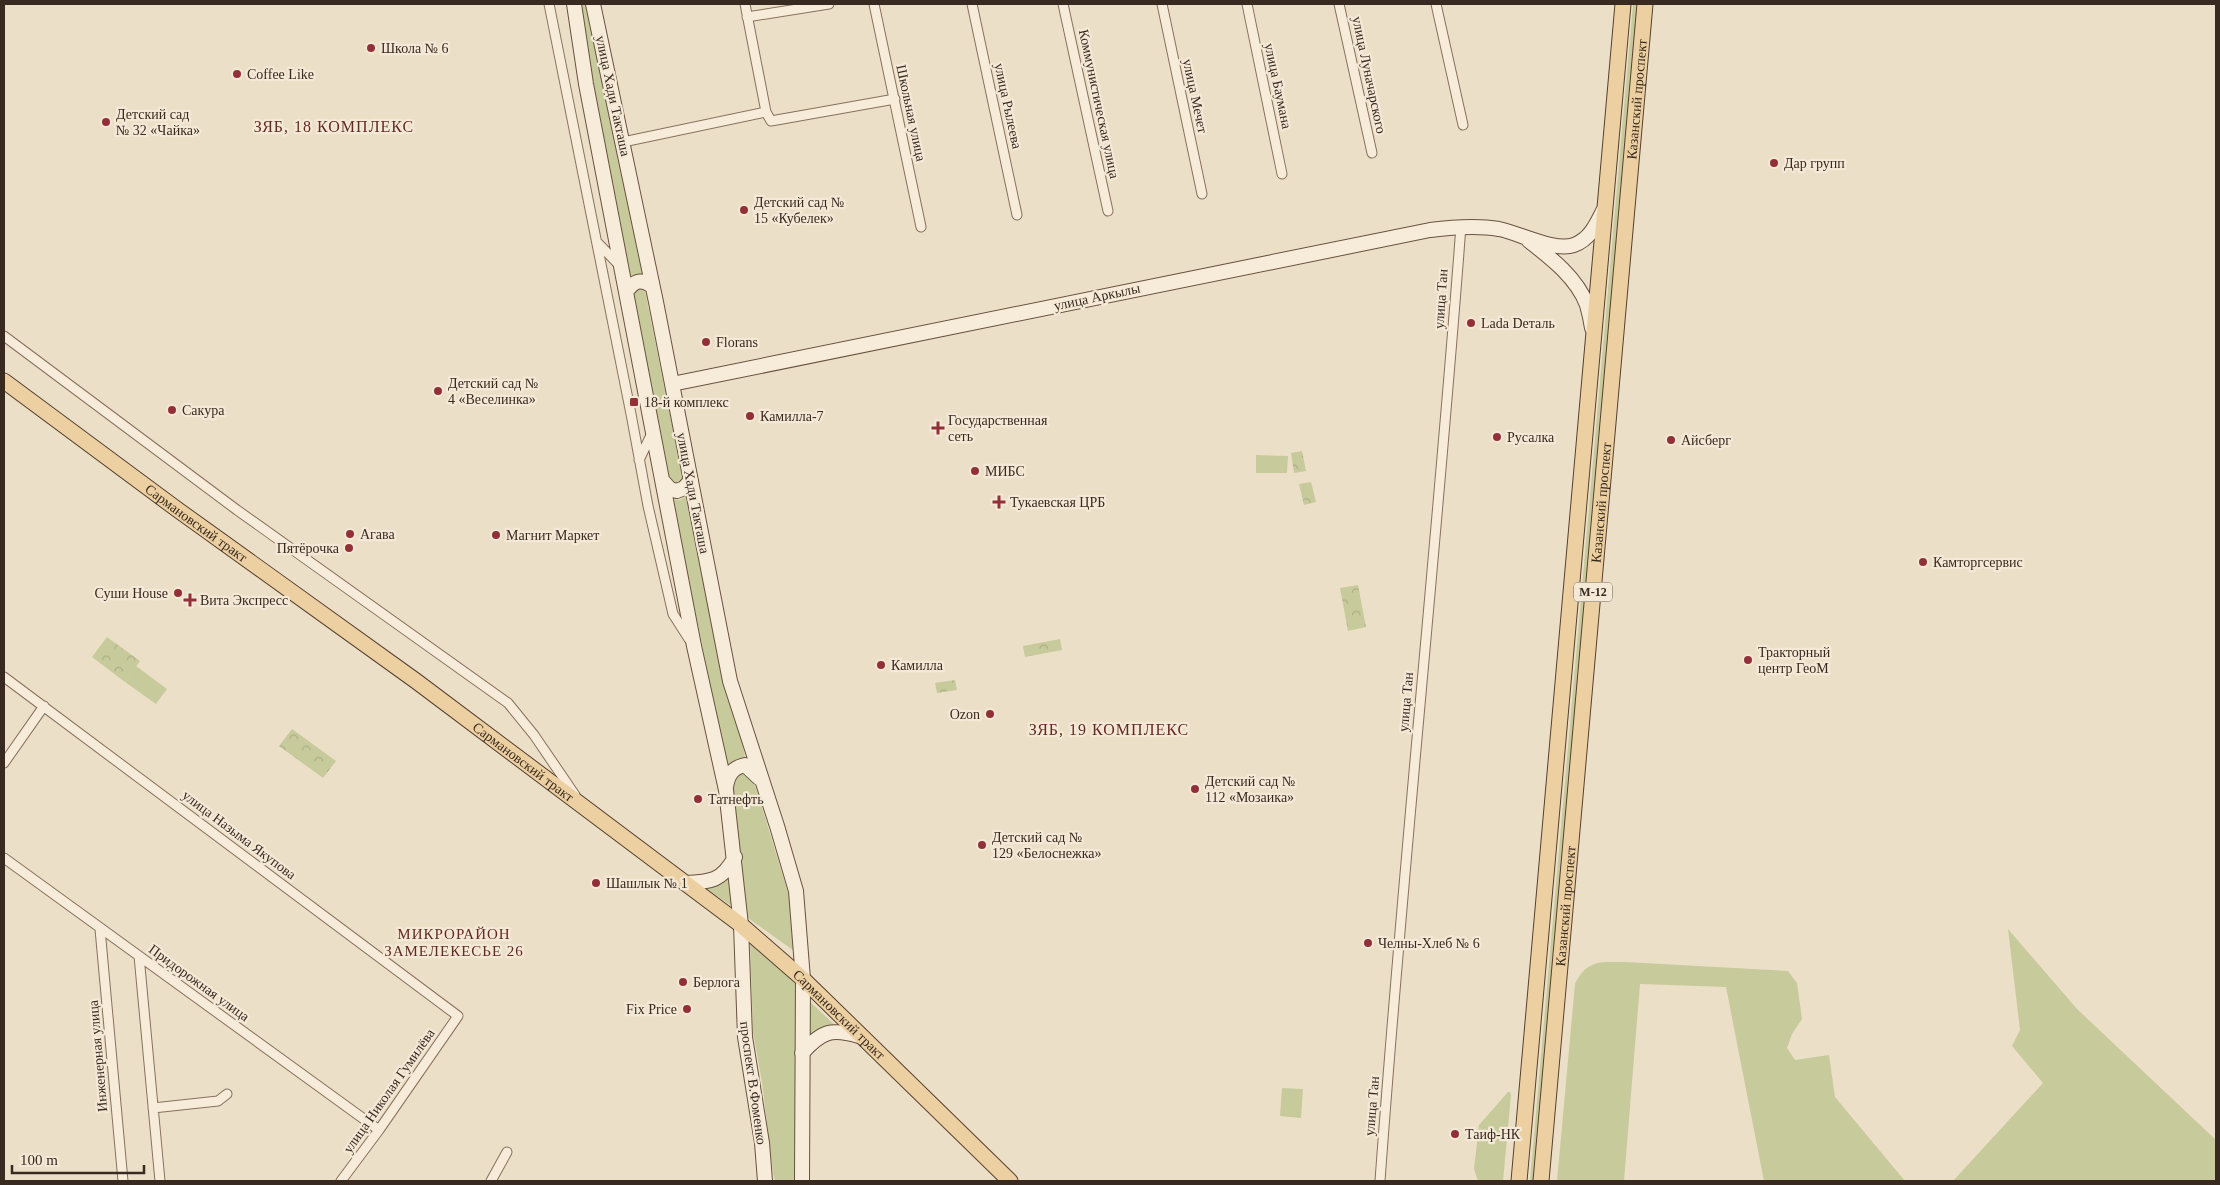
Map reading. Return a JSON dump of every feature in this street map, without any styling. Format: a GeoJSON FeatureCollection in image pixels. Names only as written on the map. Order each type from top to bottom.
{"type":"FeatureCollection","features":[{"type":"Feature","properties":{"kind":"main road","name":"улица Хади Такташа"},"geometry":{"type":"LineString","coordinates":[[574,4],[586,84],[694,646],[726,790],[742,925]]}},
{"type":"Feature","properties":{"kind":"main road","name":"улица Хади Такташа"},"geometry":{"type":"LineString","coordinates":[[593,4],[672,384],[730,681],[796,891],[803,979]]}},
{"type":"Feature","properties":{"kind":"main road","name":"Казанский проспект"},"geometry":{"type":"LineString","coordinates":[[1520,1181],[1622,4]]}},
{"type":"Feature","properties":{"kind":"main road","name":"Казанский проспект"},"geometry":{"type":"LineString","coordinates":[[1541,1181],[1645,4]]}},
{"type":"Feature","properties":{"kind":"main road","name":"улица Аркылы"},"geometry":{"type":"LineString","coordinates":[[672,384],[1170,282],[1460,226],[1499,229],[1556,246],[1574,246],[1591,235],[1604,211]]}},
{"type":"Feature","properties":{"kind":"main road"},"geometry":{"type":"LineString","coordinates":[[1523,235],[1573,281],[1587,304],[1594,337]]}},
{"type":"Feature","properties":{"kind":"main road"},"geometry":{"type":"LineString","coordinates":[[626,292],[637,281],[644,281],[652,286]]}},
{"type":"Feature","properties":{"kind":"main road","name":"Сармановский тракт"},"geometry":{"type":"LineString","coordinates":[[4,381],[178,510],[416,681],[742,925],[803,979],[859,1036],[1010,1181]]}},
{"type":"Feature","properties":{"kind":"main road"},"geometry":{"type":"LineString","coordinates":[[662,480],[670,489],[677,491],[684,488],[691,480]]}},
{"type":"Feature","properties":{"kind":"main road"},"geometry":{"type":"LineString","coordinates":[[726,790],[731,771],[737,767],[745,765],[751,768],[761,780]]}},
{"type":"Feature","properties":{"kind":"main road"},"geometry":{"type":"LineString","coordinates":[[685,883],[707,882],[717,879],[730,866],[735,857]]}},
{"type":"Feature","properties":{"kind":"main road","name":"проспект В.Фоменко"},"geometry":{"type":"LineString","coordinates":[[742,925],[745,1037],[766,1179]]}},
{"type":"Feature","properties":{"kind":"main road"},"geometry":{"type":"LineString","coordinates":[[802,1180],[803,979]]}},
{"type":"Feature","properties":{"kind":"main road"},"geometry":{"type":"LineString","coordinates":[[802,1053],[823,1033],[840,1030],[859,1036]]}},
{"type":"Feature","properties":{"kind":"street"},"geometry":{"type":"LineString","coordinates":[[549,4],[648,506],[673,614],[694,646]]}},
{"type":"Feature","properties":{"kind":"street"},"geometry":{"type":"LineString","coordinates":[[745,4],[768,117]]}},
{"type":"Feature","properties":{"kind":"street"},"geometry":{"type":"LineString","coordinates":[[747,17],[829,4]]}},
{"type":"Feature","properties":{"kind":"street","name":"Школьная улица"},"geometry":{"type":"LineString","coordinates":[[874,4],[920,227]]}},
{"type":"Feature","properties":{"kind":"street","name":"улица Рылеева"},"geometry":{"type":"LineString","coordinates":[[972,4],[1017,215]]}},
{"type":"Feature","properties":{"kind":"street","name":"Коммунистическая улица"},"geometry":{"type":"LineString","coordinates":[[1063,4],[1108,211]]}},
{"type":"Feature","properties":{"kind":"street","name":"улица Мечет"},"geometry":{"type":"LineString","coordinates":[[1162,4],[1202,194]]}},
{"type":"Feature","properties":{"kind":"street","name":"улица Баумана"},"geometry":{"type":"LineString","coordinates":[[1247,4],[1282,174]]}},
{"type":"Feature","properties":{"kind":"street","name":"улица Луначарского"},"geometry":{"type":"LineString","coordinates":[[1339,4],[1372,153]]}},
{"type":"Feature","properties":{"kind":"street"},"geometry":{"type":"LineString","coordinates":[[1436,4],[1463,125]]}},
{"type":"Feature","properties":{"kind":"street"},"geometry":{"type":"LineString","coordinates":[[623,142],[768,117],[895,99]]}},
{"type":"Feature","properties":{"kind":"street","name":"улица Тан"},"geometry":{"type":"LineString","coordinates":[[1380,1181],[1460,226]]}},
{"type":"Feature","properties":{"kind":"street"},"geometry":{"type":"LineString","coordinates":[[597,242],[621,268]]}},
{"type":"Feature","properties":{"kind":"street"},"geometry":{"type":"LineString","coordinates":[[4,336],[237,510],[508,703],[534,735],[584,807]]}},
{"type":"Feature","properties":{"kind":"street"},"geometry":{"type":"LineString","coordinates":[[639,460],[653,431]]}},
{"type":"Feature","properties":{"kind":"street","name":"улица Назыма Якупова"},"geometry":{"type":"LineString","coordinates":[[4,677],[458,1016]]}},
{"type":"Feature","properties":{"kind":"street"},"geometry":{"type":"LineString","coordinates":[[4,763],[44,706]]}},
{"type":"Feature","properties":{"kind":"street","name":"Придорожная улица"},"geometry":{"type":"LineString","coordinates":[[4,858],[379,1130]]}},
{"type":"Feature","properties":{"kind":"street","name":"Инженерная улица"},"geometry":{"type":"LineString","coordinates":[[100,929],[123,1181]]}},
{"type":"Feature","properties":{"kind":"street"},"geometry":{"type":"LineString","coordinates":[[139,956],[160,1181]]}},
{"type":"Feature","properties":{"kind":"street","name":"улица Николая Гумилёва"},"geometry":{"type":"LineString","coordinates":[[341,1181],[458,1016]]}},
{"type":"Feature","properties":{"kind":"street"},"geometry":{"type":"LineString","coordinates":[[153,1108],[218,1101],[228,1094]]}},
{"type":"Feature","properties":{"kind":"street"},"geometry":{"type":"LineString","coordinates":[[491,1181],[507,1152]]}},
{"type":"Feature","properties":{"kind":"green space"},"geometry":{"type":"Polygon","coordinates":[[[578,4],[587,4],[643,277],[636,274],[629,279],[592,92],[578,4]]]}},
{"type":"Feature","properties":{"kind":"green space"},"geometry":{"type":"Polygon","coordinates":[[[1633,4],[1638,4],[1535,1181],[1530,1181],[1633,4]]]}},
{"type":"Feature","properties":{"kind":"green space"},"geometry":{"type":"Polygon","coordinates":[[[643,287],[683,480],[676,485],[668,480],[632,292],[634,289],[643,287]]]}},
{"type":"Feature","properties":{"kind":"green space"},"geometry":{"type":"Polygon","coordinates":[[[1302,451],[1306,471],[1294,473],[1291,453],[1302,451]]]}},
{"type":"Feature","properties":{"kind":"green space"},"geometry":{"type":"Polygon","coordinates":[[[1256,455],[1288,456],[1287,473],[1256,473],[1256,455]]]}},
{"type":"Feature","properties":{"kind":"green space"},"geometry":{"type":"Polygon","coordinates":[[[1311,482],[1316,502],[1304,505],[1299,484],[1311,482]]]}},
{"type":"Feature","properties":{"kind":"green space"},"geometry":{"type":"Polygon","coordinates":[[[686,496],[725,684],[741,736],[746,762],[732,763],[727,766],[672,499],[680,500],[686,496]]]}},
{"type":"Feature","properties":{"kind":"green space"},"geometry":{"type":"Polygon","coordinates":[[[1358,585],[1366,627],[1348,631],[1340,588],[1358,585]]]}},
{"type":"Feature","properties":{"kind":"green space"},"geometry":{"type":"Polygon","coordinates":[[[107,637],[140,661],[125,682],[92,657],[107,637]]]}},
{"type":"Feature","properties":{"kind":"green space"},"geometry":{"type":"Polygon","coordinates":[[[1060,639],[1062,650],[1025,657],[1023,646],[1060,639]]]}},
{"type":"Feature","properties":{"kind":"green space"},"geometry":{"type":"Polygon","coordinates":[[[136,666],[167,689],[156,704],[125,682],[136,666]]]}},
{"type":"Feature","properties":{"kind":"green space"},"geometry":{"type":"Polygon","coordinates":[[[955,680],[957,690],[937,693],[935,683],[955,680]]]}},
{"type":"Feature","properties":{"kind":"green space"},"geometry":{"type":"Polygon","coordinates":[[[292,729],[336,761],[323,778],[279,746],[292,729]]]}},
{"type":"Feature","properties":{"kind":"green space"},"geometry":{"type":"Polygon","coordinates":[[[743,773],[751,778],[756,788],[793,909],[797,953],[748,918],[732,788],[737,775],[743,773]]]}},
{"type":"Feature","properties":{"kind":"green space"},"geometry":{"type":"Polygon","coordinates":[[[731,872],[736,909],[704,887],[731,872]]]}},
{"type":"Feature","properties":{"kind":"green space"},"geometry":{"type":"Polygon","coordinates":[[[2008,929],[2077,1009],[2216,1140],[2216,1181],[1953,1181],[2043,1083],[2012,1046],[2020,1030],[2008,929]]]}},
{"type":"Feature","properties":{"kind":"green space"},"geometry":{"type":"Polygon","coordinates":[[[750,941],[797,986],[795,1181],[775,1181],[773,1173],[762,1082],[753,1032],[750,941]]]}},
{"type":"Feature","properties":{"kind":"green space"},"geometry":{"type":"Polygon","coordinates":[[[1602,962],[1788,971],[1797,983],[1802,1019],[1792,1034],[1787,1048],[1795,1060],[1829,1055],[1835,1097],[1905,1181],[1764,1181],[1726,987],[1640,984],[1624,1181],[1557,1181],[1575,984],[1584,970],[1602,962]]]}},
{"type":"Feature","properties":{"kind":"green space"},"geometry":{"type":"Polygon","coordinates":[[[806,998],[836,1026],[806,1042],[806,998]]]}},
{"type":"Feature","properties":{"kind":"green space"},"geometry":{"type":"Polygon","coordinates":[[[1282,1088],[1303,1089],[1301,1118],[1280,1116],[1282,1088]]]}},
{"type":"Feature","properties":{"kind":"green space"},"geometry":{"type":"Polygon","coordinates":[[[1508,1092],[1511,1095],[1503,1181],[1478,1181],[1474,1169],[1479,1125],[1508,1092]]]}},
{"type":"Feature","properties":{"kind":"place","name":"Школа № 6"},"geometry":{"type":"Point","coordinates":[371,48]}},
{"type":"Feature","properties":{"kind":"place","name":"Coffee Like"},"geometry":{"type":"Point","coordinates":[237,74]}},
{"type":"Feature","properties":{"kind":"place","name":"Детский сад № 32 «Чайка»"},"geometry":{"type":"Point","coordinates":[106,122]}},
{"type":"Feature","properties":{"kind":"place","name":"Дар групп"},"geometry":{"type":"Point","coordinates":[1774,163]}},
{"type":"Feature","properties":{"kind":"place","name":"Детский сад № 15 «Кубелек»"},"geometry":{"type":"Point","coordinates":[744,210]}},
{"type":"Feature","properties":{"kind":"place","name":"Lada Dеталь"},"geometry":{"type":"Point","coordinates":[1471,323]}},
{"type":"Feature","properties":{"kind":"place","name":"Florans"},"geometry":{"type":"Point","coordinates":[706,342]}},
{"type":"Feature","properties":{"kind":"place","name":"Детский сад № 4 «Веселинка»"},"geometry":{"type":"Point","coordinates":[438,391]}},
{"type":"Feature","properties":{"kind":"place","name":"18-й комплекс"},"geometry":{"type":"Point","coordinates":[634,402]}},
{"type":"Feature","properties":{"kind":"place","name":"Сакура"},"geometry":{"type":"Point","coordinates":[172,410]}},
{"type":"Feature","properties":{"kind":"place","name":"Камилла-7"},"geometry":{"type":"Point","coordinates":[750,416]}},
{"type":"Feature","properties":{"kind":"place","name":"Государственная сеть"},"geometry":{"type":"Point","coordinates":[938,428]}},
{"type":"Feature","properties":{"kind":"place","name":"Русалка"},"geometry":{"type":"Point","coordinates":[1497,437]}},
{"type":"Feature","properties":{"kind":"place","name":"Айсберг"},"geometry":{"type":"Point","coordinates":[1671,440]}},
{"type":"Feature","properties":{"kind":"place","name":"МИБС"},"geometry":{"type":"Point","coordinates":[975,471]}},
{"type":"Feature","properties":{"kind":"place","name":"Тукаевская ЦРБ"},"geometry":{"type":"Point","coordinates":[999,502]}},
{"type":"Feature","properties":{"kind":"place","name":"Агава"},"geometry":{"type":"Point","coordinates":[350,534]}},
{"type":"Feature","properties":{"kind":"place","name":"Магнит Маркет"},"geometry":{"type":"Point","coordinates":[496,535]}},
{"type":"Feature","properties":{"kind":"place","name":"Пятёрочка"},"geometry":{"type":"Point","coordinates":[349,548]}},
{"type":"Feature","properties":{"kind":"place","name":"Камторгсервис"},"geometry":{"type":"Point","coordinates":[1923,562]}},
{"type":"Feature","properties":{"kind":"place","name":"Суши House"},"geometry":{"type":"Point","coordinates":[178,593]}},
{"type":"Feature","properties":{"kind":"place","name":"Вита Экспресс"},"geometry":{"type":"Point","coordinates":[190,600]}},
{"type":"Feature","properties":{"kind":"place","name":"Тракторный центр ГеоМ"},"geometry":{"type":"Point","coordinates":[1748,660]}},
{"type":"Feature","properties":{"kind":"place","name":"Камилла"},"geometry":{"type":"Point","coordinates":[881,665]}},
{"type":"Feature","properties":{"kind":"place","name":"Ozon"},"geometry":{"type":"Point","coordinates":[990,714]}},
{"type":"Feature","properties":{"kind":"place","name":"Детский сад № 112 «Мозаика»"},"geometry":{"type":"Point","coordinates":[1195,789]}},
{"type":"Feature","properties":{"kind":"place","name":"Татнефть"},"geometry":{"type":"Point","coordinates":[698,799]}},
{"type":"Feature","properties":{"kind":"place","name":"Детский сад № 129 «Белоснежка»"},"geometry":{"type":"Point","coordinates":[982,845]}},
{"type":"Feature","properties":{"kind":"place","name":"Шашлык № 1"},"geometry":{"type":"Point","coordinates":[596,883]}},
{"type":"Feature","properties":{"kind":"place","name":"Челны-Хлеб № 6"},"geometry":{"type":"Point","coordinates":[1368,943]}},
{"type":"Feature","properties":{"kind":"place","name":"Берлога"},"geometry":{"type":"Point","coordinates":[683,982]}},
{"type":"Feature","properties":{"kind":"place","name":"Fix Price"},"geometry":{"type":"Point","coordinates":[687,1009]}},
{"type":"Feature","properties":{"kind":"place","name":"Таиф-НК"},"geometry":{"type":"Point","coordinates":[1455,1134]}},
{"type":"Feature","properties":{"kind":"district","name":"ЗЯБ, 18 КОМПЛЕКС"},"geometry":{"type":"Point","coordinates":[334,126]}},
{"type":"Feature","properties":{"kind":"district","name":"ЗЯБ, 19 КОМПЛЕКС"},"geometry":{"type":"Point","coordinates":[1109,729]}},
{"type":"Feature","properties":{"kind":"district","name":"МИКРОРАЙОН ЗАМЕЛЕКЕСЬЕ 26"},"geometry":{"type":"Point","coordinates":[454,942]}}]}
